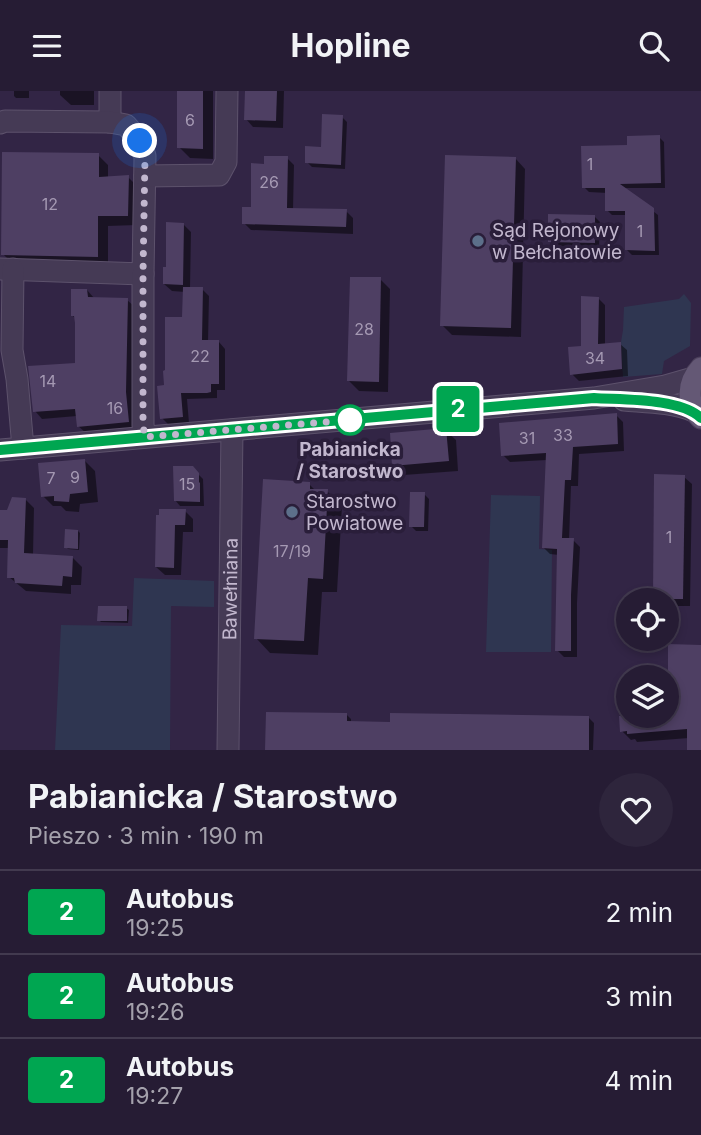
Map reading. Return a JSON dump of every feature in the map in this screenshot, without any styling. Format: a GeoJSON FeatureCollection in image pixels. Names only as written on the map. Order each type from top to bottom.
{"type":"FeatureCollection","features":[{"type":"Feature","properties":{"kind":"main road"},"geometry":{"type":"LineString","coordinates":[[697,373],[690,388],[690,398],[698,415]]}},
{"type":"Feature","properties":{"kind":"street"},"geometry":{"type":"LineString","coordinates":[[110,91],[110,122]]}},
{"type":"Feature","properties":{"kind":"street"},"geometry":{"type":"LineString","coordinates":[[145,176],[219,175],[226,162],[227,91]]}},
{"type":"Feature","properties":{"kind":"street"},"geometry":{"type":"LineString","coordinates":[[0,123],[110,122],[126,125],[140,141],[145,156],[145,437]]}},
{"type":"Feature","properties":{"kind":"street"},"geometry":{"type":"LineString","coordinates":[[23,448],[12,350],[7,269],[143,274]]}},
{"type":"Feature","properties":{"kind":"street"},"geometry":{"type":"LineString","coordinates":[[0,450],[594,398],[665,386],[697,373]]}},
{"type":"Feature","properties":{"kind":"street"},"geometry":{"type":"LineString","coordinates":[[594,398],[664,403],[681,406],[698,415]]}},
{"type":"Feature","properties":{"kind":"street","name":"Bawełniana"},"geometry":{"type":"LineString","coordinates":[[228,750],[232,430]]}},
{"type":"Feature","properties":{"kind":"shaded area"},"geometry":{"type":"Polygon","coordinates":[[[684,294],[691,303],[690,346],[664,361],[662,374],[623,377],[621,342],[624,307],[679,299],[684,294]]]}},
{"type":"Feature","properties":{"kind":"shaded area"},"geometry":{"type":"Polygon","coordinates":[[[491,495],[540,496],[539,549],[552,550],[551,652],[486,652],[491,495]]]}},
{"type":"Feature","properties":{"kind":"shaded area"},"geometry":{"type":"Polygon","coordinates":[[[134,578],[214,581],[214,607],[171,606],[170,750],[55,750],[61,625],[132,626],[134,578]]]}},
{"type":"Feature","properties":{"kind":"building"},"geometry":{"type":"Polygon","coordinates":[[[177,91],[203,91],[203,149],[177,148],[177,91]]]}},
{"type":"Feature","properties":{"kind":"building"},"geometry":{"type":"Polygon","coordinates":[[[245,91],[277,91],[276,121],[244,120],[245,91]]]}},
{"type":"Feature","properties":{"kind":"building"},"geometry":{"type":"Polygon","coordinates":[[[322,114],[343,115],[341,165],[305,163],[305,146],[321,147],[322,114]]]}},
{"type":"Feature","properties":{"kind":"building"},"geometry":{"type":"Polygon","coordinates":[[[660,135],[661,183],[620,184],[654,208],[655,251],[625,250],[625,211],[605,211],[605,188],[582,188],[581,146],[627,145],[627,136],[660,135]]]}},
{"type":"Feature","properties":{"kind":"building"},"geometry":{"type":"Polygon","coordinates":[[[2,152],[99,153],[99,177],[129,175],[128,216],[98,216],[98,257],[1,255],[2,152]]]}},
{"type":"Feature","properties":{"kind":"building","name":"Sąd Rejonowy w Bełchatowie"},"geometry":{"type":"Polygon","coordinates":[[[445,155],[516,157],[511,328],[440,326],[445,155]]]}},
{"type":"Feature","properties":{"kind":"building"},"geometry":{"type":"Polygon","coordinates":[[[264,156],[288,156],[287,208],[347,209],[346,227],[242,224],[242,207],[251,207],[251,163],[264,164],[264,156]]]}},
{"type":"Feature","properties":{"kind":"building"},"geometry":{"type":"Polygon","coordinates":[[[548,214],[595,215],[595,243],[548,242],[548,214]]]}},
{"type":"Feature","properties":{"kind":"building"},"geometry":{"type":"Polygon","coordinates":[[[166,222],[184,223],[183,285],[163,284],[163,267],[166,267],[166,222]]]}},
{"type":"Feature","properties":{"kind":"building"},"geometry":{"type":"Polygon","coordinates":[[[350,277],[381,277],[379,382],[347,381],[350,277]]]}},
{"type":"Feature","properties":{"kind":"building"},"geometry":{"type":"Polygon","coordinates":[[[183,287],[203,287],[202,340],[219,340],[219,384],[211,384],[211,392],[207,393],[181,393],[183,417],[160,419],[157,386],[164,385],[165,317],[182,317],[183,287]]]}},
{"type":"Feature","properties":{"kind":"building"},"geometry":{"type":"Polygon","coordinates":[[[71,289],[87,289],[88,297],[128,298],[126,392],[129,422],[77,427],[75,409],[33,412],[28,366],[75,363],[75,323],[74,316],[71,316],[71,289]]]}},
{"type":"Feature","properties":{"kind":"building"},"geometry":{"type":"Polygon","coordinates":[[[581,296],[599,297],[598,344],[621,342],[622,369],[570,375],[568,347],[581,346],[581,296]]]}},
{"type":"Feature","properties":{"kind":"building"},"geometry":{"type":"Polygon","coordinates":[[[617,413],[618,444],[573,447],[571,480],[565,480],[562,538],[574,538],[571,651],[555,651],[557,549],[542,548],[546,453],[501,456],[499,423],[617,413]]]}},
{"type":"Feature","properties":{"kind":"building"},"geometry":{"type":"Polygon","coordinates":[[[446,428],[449,461],[392,466],[390,433],[446,428]]]}},
{"type":"Feature","properties":{"kind":"building"},"geometry":{"type":"Polygon","coordinates":[[[85,459],[88,492],[70,494],[69,502],[54,501],[54,496],[41,497],[38,463],[85,459]]]}},
{"type":"Feature","properties":{"kind":"building"},"geometry":{"type":"Polygon","coordinates":[[[173,466],[193,466],[199,473],[200,502],[174,501],[173,466]]]}},
{"type":"Feature","properties":{"kind":"building"},"geometry":{"type":"Polygon","coordinates":[[[654,474],[685,475],[683,599],[679,599],[679,588],[653,588],[654,474]]]}},
{"type":"Feature","properties":{"kind":"building"},"geometry":{"type":"Polygon","coordinates":[[[263,479],[310,482],[310,489],[328,489],[323,579],[308,578],[304,641],[254,639],[263,479]]]}},
{"type":"Feature","properties":{"kind":"building"},"geometry":{"type":"Polygon","coordinates":[[[410,492],[425,492],[424,527],[409,527],[410,492]]]}},
{"type":"Feature","properties":{"kind":"building"},"geometry":{"type":"Polygon","coordinates":[[[12,497],[26,498],[24,553],[73,556],[72,577],[63,576],[62,586],[15,583],[14,578],[7,578],[8,540],[0,540],[0,510],[7,510],[12,497]]]}},
{"type":"Feature","properties":{"kind":"building"},"geometry":{"type":"Polygon","coordinates":[[[159,509],[186,509],[185,525],[175,525],[174,568],[155,567],[156,515],[159,515],[159,509]]]}},
{"type":"Feature","properties":{"kind":"building"},"geometry":{"type":"Polygon","coordinates":[[[65,529],[78,530],[78,549],[64,548],[65,529]]]}},
{"type":"Feature","properties":{"kind":"building"},"geometry":{"type":"Polygon","coordinates":[[[98,606],[127,606],[127,621],[97,621],[98,606]]]}},
{"type":"Feature","properties":{"kind":"building"},"geometry":{"type":"Polygon","coordinates":[[[679,644],[701,645],[701,750],[687,750],[687,729],[627,734],[627,731],[620,732],[620,728],[679,728],[679,665],[668,665],[668,651],[679,651],[679,644]]]}},
{"type":"Feature","properties":{"kind":"building"},"geometry":{"type":"Polygon","coordinates":[[[266,712],[347,713],[347,721],[390,722],[390,713],[589,716],[589,750],[265,750],[266,712]]]}},
{"type":"Feature","properties":{"kind":"bus line","name":"2"},"geometry":{"type":"LineString","coordinates":[[0,450],[594,398],[681,406],[694,411],[701,418]]}},
{"type":"Feature","properties":{"kind":"place","name":"Sąd Rejonowy w Bełchatowie"},"geometry":{"type":"Point","coordinates":[478,241]}},
{"type":"Feature","properties":{"kind":"place","name":"Pabianicka / Starostwo"},"geometry":{"type":"Point","coordinates":[350,420]}},
{"type":"Feature","properties":{"kind":"place","name":"Starostwo Powiatowe"},"geometry":{"type":"Point","coordinates":[292,512]}},
{"type":"Feature","properties":{"kind":"route"},"geometry":{"type":"LineString","coordinates":[[140,141],[145,156],[145,437],[350,420]]}}]}
